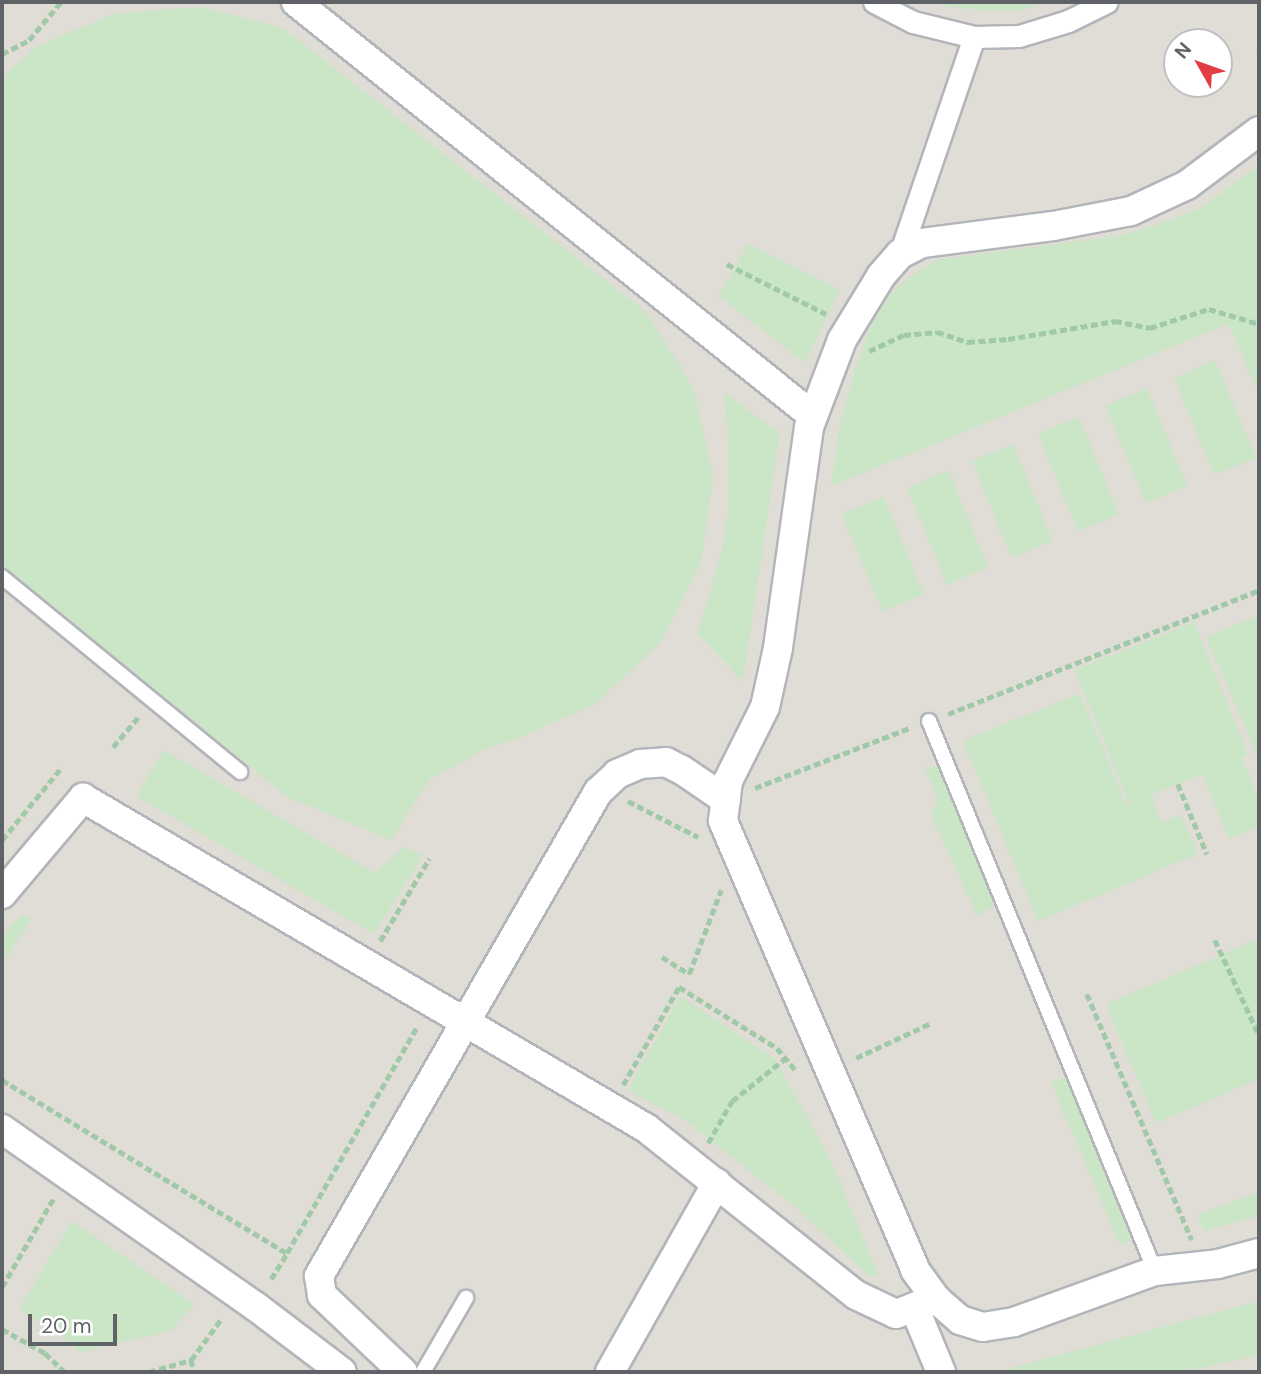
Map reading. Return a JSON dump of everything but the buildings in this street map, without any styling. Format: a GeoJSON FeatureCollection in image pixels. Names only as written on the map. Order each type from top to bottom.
{"type":"FeatureCollection","features":[{"type":"Feature","properties":{"kind":"street"},"geometry":{"type":"LineString","coordinates":[[296,2],[813,416]]}},
{"type":"Feature","properties":{"kind":"street"},"geometry":{"type":"LineString","coordinates":[[874,2],[913,22],[974,37],[1018,36],[1068,21],[1107,2]]}},
{"type":"Feature","properties":{"kind":"street"},"geometry":{"type":"LineString","coordinates":[[941,1372],[915,1270],[723,821],[728,781],[765,707],[778,648],[809,427],[842,340],[881,276],[900,254],[974,37]]}},
{"type":"Feature","properties":{"kind":"street"},"geometry":{"type":"LineString","coordinates":[[900,254],[935,240],[1053,226],[1131,211],[1187,185],[1259,131]]}},
{"type":"Feature","properties":{"kind":"street"},"geometry":{"type":"LineString","coordinates":[[403,1372],[322,1294],[319,1276],[598,792],[617,774],[640,764],[666,762],[726,800]]}},
{"type":"Feature","properties":{"kind":"street"},"geometry":{"type":"LineString","coordinates":[[2,894],[83,798],[646,1128],[856,1295],[896,1314],[925,1303],[960,1320],[984,1326],[1014,1321],[1156,1271],[1218,1264],[1259,1253]]}},
{"type":"Feature","properties":{"kind":"street"},"geometry":{"type":"LineString","coordinates":[[2,1129],[255,1306],[342,1372]]}},
{"type":"Feature","properties":{"kind":"street"},"geometry":{"type":"LineString","coordinates":[[610,1372],[717,1183]]}},
{"type":"Feature","properties":{"kind":"lane"},"geometry":{"type":"LineString","coordinates":[[2,577],[240,772]]}},
{"type":"Feature","properties":{"kind":"lane"},"geometry":{"type":"LineString","coordinates":[[929,721],[1156,1271]]}},
{"type":"Feature","properties":{"kind":"lane"},"geometry":{"type":"LineString","coordinates":[[424,1372],[466,1298]]}},
{"type":"Feature","properties":{"kind":"path"},"geometry":{"type":"LineString","coordinates":[[2,54],[29,40],[61,2]]}},
{"type":"Feature","properties":{"kind":"path"},"geometry":{"type":"LineString","coordinates":[[727,264],[836,319]]}},
{"type":"Feature","properties":{"kind":"path"},"geometry":{"type":"LineString","coordinates":[[860,356],[904,335],[937,332],[968,342],[1008,339],[1115,321],[1150,328],[1209,309],[1259,324]]}},
{"type":"Feature","properties":{"kind":"path"},"geometry":{"type":"LineString","coordinates":[[765,786],[1259,590]]}},
{"type":"Feature","properties":{"kind":"path"},"geometry":{"type":"LineString","coordinates":[[113,747],[153,701]]}},
{"type":"Feature","properties":{"kind":"path"},"geometry":{"type":"LineString","coordinates":[[2,840],[62,767]]}},
{"type":"Feature","properties":{"kind":"path"},"geometry":{"type":"LineString","coordinates":[[1178,783],[1207,854]]}},
{"type":"Feature","properties":{"kind":"path"},"geometry":{"type":"LineString","coordinates":[[625,799],[707,842]]}},
{"type":"Feature","properties":{"kind":"path"},"geometry":{"type":"LineString","coordinates":[[374,951],[429,859]]}},
{"type":"Feature","properties":{"kind":"path"},"geometry":{"type":"LineString","coordinates":[[662,957],[690,974],[723,886]]}},
{"type":"Feature","properties":{"kind":"path"},"geometry":{"type":"LineString","coordinates":[[1215,940],[1259,1035]]}},
{"type":"Feature","properties":{"kind":"path"},"geometry":{"type":"LineString","coordinates":[[618,1095],[679,987],[777,1048],[787,1057],[802,1082]]}},
{"type":"Feature","properties":{"kind":"path"},"geometry":{"type":"LineString","coordinates":[[1087,994],[1192,1240]]}},
{"type":"Feature","properties":{"kind":"path"},"geometry":{"type":"LineString","coordinates":[[271,1279],[419,1022]]}},
{"type":"Feature","properties":{"kind":"path"},"geometry":{"type":"LineString","coordinates":[[856,1058],[929,1024]]}},
{"type":"Feature","properties":{"kind":"path"},"geometry":{"type":"LineString","coordinates":[[696,1141],[705,1148],[732,1101],[787,1057]]}},
{"type":"Feature","properties":{"kind":"path"},"geometry":{"type":"LineString","coordinates":[[2,1080],[287,1253]]}},
{"type":"Feature","properties":{"kind":"path"},"geometry":{"type":"LineString","coordinates":[[2,1287],[55,1195]]}},
{"type":"Feature","properties":{"kind":"path"},"geometry":{"type":"LineString","coordinates":[[149,1372],[191,1360],[226,1312]]}},
{"type":"Feature","properties":{"kind":"path"},"geometry":{"type":"LineString","coordinates":[[2,1329],[45,1353],[65,1372]]}},
{"type":"Feature","properties":{"kind":"path"},"geometry":{"type":"LineString","coordinates":[[191,1360],[195,1372]]}},
{"type":"Feature","properties":{"kind":"shaded area"},"geometry":{"type":"Polygon","coordinates":[[[2,2],[1259,2],[1259,1372],[2,1372],[2,2]]]}},
{"type":"Feature","properties":{"kind":"green space"},"geometry":{"type":"Polygon","coordinates":[[[917,2],[1047,2],[1021,11],[985,11],[917,2]]]}},
{"type":"Feature","properties":{"kind":"green space"},"geometry":{"type":"Polygon","coordinates":[[[201,7],[283,28],[647,313],[694,389],[713,476],[701,564],[660,643],[595,704],[514,740],[487,748],[429,780],[391,840],[287,797],[2,564],[2,78],[37,46],[116,13],[201,7]]]}},
{"type":"Feature","properties":{"kind":"green space"},"geometry":{"type":"Polygon","coordinates":[[[1259,165],[1259,393],[1228,324],[831,486],[840,425],[856,366],[872,323],[893,291],[904,281],[936,260],[1117,236],[1154,226],[1201,208],[1259,165]]]}},
{"type":"Feature","properties":{"kind":"green space"},"geometry":{"type":"Polygon","coordinates":[[[748,243],[840,290],[805,363],[719,296],[748,243]]]}},
{"type":"Feature","properties":{"kind":"green space"},"geometry":{"type":"Polygon","coordinates":[[[1215,360],[1256,458],[1214,475],[1174,378],[1215,360]]]}},
{"type":"Feature","properties":{"kind":"green space"},"geometry":{"type":"Polygon","coordinates":[[[1147,388],[1187,486],[1146,503],[1105,406],[1147,388]]]}},
{"type":"Feature","properties":{"kind":"green space"},"geometry":{"type":"Polygon","coordinates":[[[724,392],[776,431],[779,438],[743,681],[697,633],[720,559],[728,514],[728,434],[724,392]]]}},
{"type":"Feature","properties":{"kind":"green space"},"geometry":{"type":"Polygon","coordinates":[[[1079,417],[1119,514],[1078,531],[1038,434],[1079,417]]]}},
{"type":"Feature","properties":{"kind":"green space"},"geometry":{"type":"Polygon","coordinates":[[[1013,444],[1053,541],[1012,558],[972,461],[1013,444]]]}},
{"type":"Feature","properties":{"kind":"green space"},"geometry":{"type":"Polygon","coordinates":[[[948,470],[988,567],[947,585],[907,488],[948,470]]]}},
{"type":"Feature","properties":{"kind":"green space"},"geometry":{"type":"Polygon","coordinates":[[[884,497],[924,594],[882,611],[842,514],[884,497]]]}},
{"type":"Feature","properties":{"kind":"green space"},"geometry":{"type":"Polygon","coordinates":[[[1259,615],[1259,760],[1206,637],[1259,615]]]}},
{"type":"Feature","properties":{"kind":"green space"},"geometry":{"type":"Polygon","coordinates":[[[1194,622],[1248,755],[1242,758],[1259,800],[1259,827],[1229,839],[1202,774],[1151,795],[1162,822],[1181,815],[1198,854],[1038,921],[963,741],[1080,693],[1126,805],[1129,804],[1075,670],[1194,622]]]}},
{"type":"Feature","properties":{"kind":"green space"},"geometry":{"type":"Polygon","coordinates":[[[164,750],[375,873],[404,847],[423,855],[374,934],[136,796],[164,750]]]}},
{"type":"Feature","properties":{"kind":"green space"},"geometry":{"type":"Polygon","coordinates":[[[941,765],[998,903],[977,916],[931,814],[938,800],[925,768],[941,765]]]}},
{"type":"Feature","properties":{"kind":"green space"},"geometry":{"type":"Polygon","coordinates":[[[22,914],[31,920],[2,963],[2,937],[22,914]]]}},
{"type":"Feature","properties":{"kind":"green space"},"geometry":{"type":"Polygon","coordinates":[[[1259,939],[1259,1079],[1156,1123],[1106,1004],[1259,939]]]}},
{"type":"Feature","properties":{"kind":"green space"},"geometry":{"type":"Polygon","coordinates":[[[680,996],[775,1059],[829,1157],[878,1273],[870,1277],[795,1207],[686,1121],[628,1090],[680,996]]]}},
{"type":"Feature","properties":{"kind":"green space"},"geometry":{"type":"Polygon","coordinates":[[[1068,1076],[1135,1238],[1120,1245],[1051,1082],[1068,1076]]]}},
{"type":"Feature","properties":{"kind":"green space"},"geometry":{"type":"Polygon","coordinates":[[[1259,1192],[1259,1216],[1204,1231],[1197,1215],[1259,1192]]]}},
{"type":"Feature","properties":{"kind":"green space"},"geometry":{"type":"Polygon","coordinates":[[[72,1221],[194,1304],[171,1331],[80,1352],[57,1332],[19,1309],[72,1221]]]}},
{"type":"Feature","properties":{"kind":"green space"},"geometry":{"type":"Polygon","coordinates":[[[1259,1301],[1259,1355],[1183,1372],[997,1372],[1259,1301]]]}}]}
